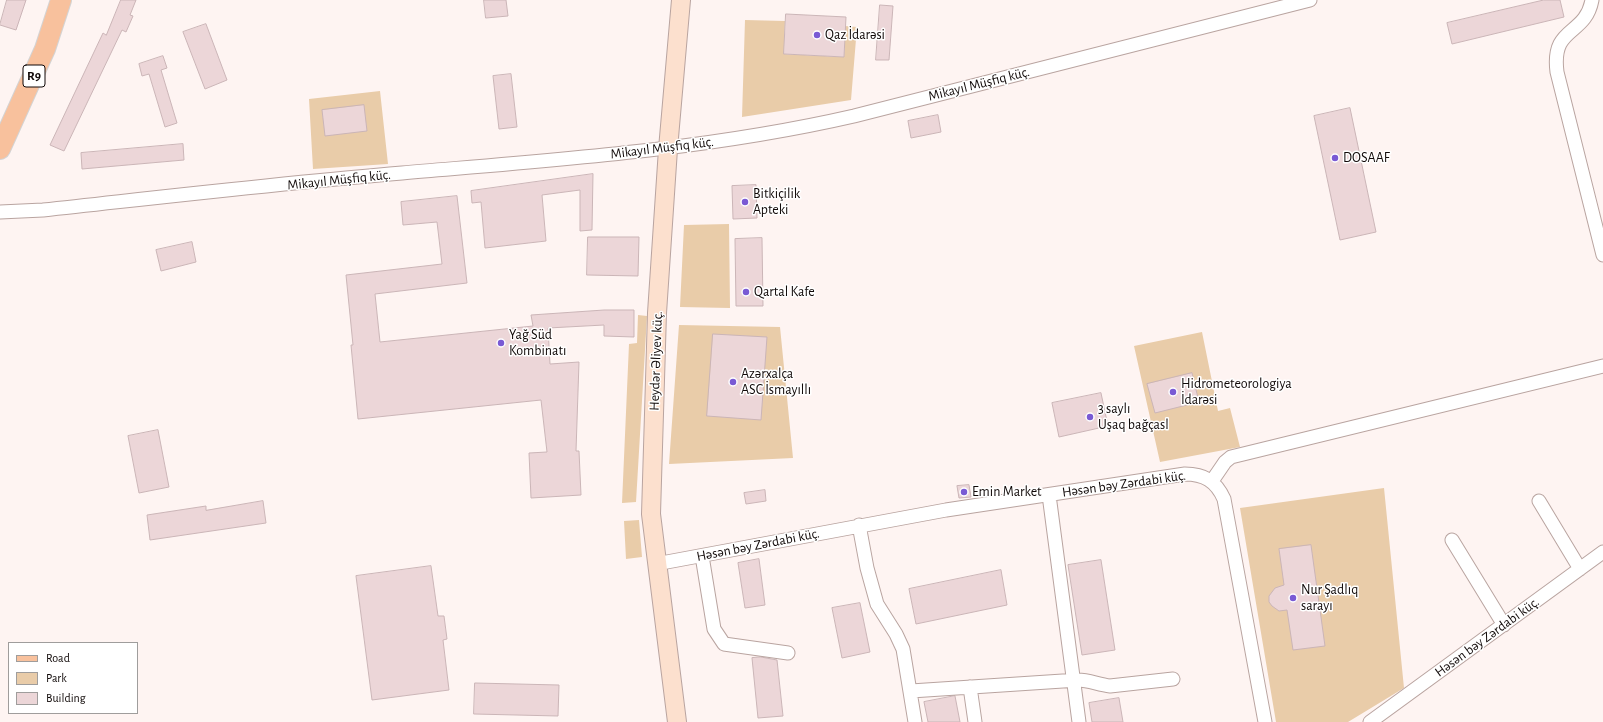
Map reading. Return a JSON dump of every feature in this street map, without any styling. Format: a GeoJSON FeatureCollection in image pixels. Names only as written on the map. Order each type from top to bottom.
{"type":"FeatureCollection","features":[{"type":"Feature","properties":{"kind":"main road","name":"R9"},"geometry":{"type":"LineString","coordinates":[[0,149],[45,49],[61,0]]}},
{"type":"Feature","properties":{"kind":"main road","name":"Heydər Əliyev küç."},"geometry":{"type":"LineString","coordinates":[[677,722],[656,564],[651,514],[657,314],[668,149],[681,0]]}},
{"type":"Feature","properties":{"kind":"street","name":"Mikayıl Müşfiq küç."},"geometry":{"type":"LineString","coordinates":[[0,212],[43,210],[402,173],[668,149],[816,125],[1310,0]]}},
{"type":"Feature","properties":{"kind":"street"},"geometry":{"type":"LineString","coordinates":[[1592,0],[1590,9],[1584,20],[1563,37],[1558,46],[1555,58],[1557,72],[1603,255]]}},
{"type":"Feature","properties":{"kind":"street"},"geometry":{"type":"LineString","coordinates":[[1265,722],[1224,499],[1220,490],[1212,481],[1225,462],[1231,457],[1603,366]]}},
{"type":"Feature","properties":{"kind":"street","name":"Həsən bəy Zərdabi küç."},"geometry":{"type":"LineString","coordinates":[[656,564],[860,525],[1185,474],[1196,474],[1212,481]]}},
{"type":"Feature","properties":{"kind":"street"},"geometry":{"type":"LineString","coordinates":[[1048,495],[1079,722]]}},
{"type":"Feature","properties":{"kind":"street"},"geometry":{"type":"LineString","coordinates":[[1539,501],[1580,569]]}},
{"type":"Feature","properties":{"kind":"street"},"geometry":{"type":"LineString","coordinates":[[860,525],[867,568],[877,604],[903,649],[915,722]]}},
{"type":"Feature","properties":{"kind":"street"},"geometry":{"type":"LineString","coordinates":[[1452,540],[1504,625]]}},
{"type":"Feature","properties":{"kind":"street","name":"Həsən bəy Zərdabi küç."},"geometry":{"type":"LineString","coordinates":[[1370,722],[1603,552]]}},
{"type":"Feature","properties":{"kind":"street"},"geometry":{"type":"LineString","coordinates":[[702,556],[714,629],[724,644],[788,653]]}},
{"type":"Feature","properties":{"kind":"street"},"geometry":{"type":"LineString","coordinates":[[911,691],[1073,680],[1086,680],[1110,686],[1173,680]]}},
{"type":"Feature","properties":{"kind":"street"},"geometry":{"type":"LineString","coordinates":[[970,687],[975,722]]}},
{"type":"Feature","properties":{"kind":"green space"},"geometry":{"type":"Polygon","coordinates":[[[745,20],[785,21],[784,54],[844,57],[845,26],[857,27],[851,100],[742,117],[745,20]]]}},
{"type":"Feature","properties":{"kind":"green space"},"geometry":{"type":"Polygon","coordinates":[[[380,91],[388,164],[313,169],[309,99],[380,91]]]}},
{"type":"Feature","properties":{"kind":"green space"},"geometry":{"type":"Polygon","coordinates":[[[729,224],[730,308],[680,307],[684,225],[729,224]]]}},
{"type":"Feature","properties":{"kind":"green space"},"geometry":{"type":"Polygon","coordinates":[[[638,315],[647,316],[636,502],[622,503],[629,344],[637,343],[638,315]]]}},
{"type":"Feature","properties":{"kind":"green space"},"geometry":{"type":"Polygon","coordinates":[[[679,325],[780,327],[793,458],[669,464],[679,325]]]}},
{"type":"Feature","properties":{"kind":"green space"},"geometry":{"type":"Polygon","coordinates":[[[1202,332],[1218,411],[1230,408],[1240,447],[1160,462],[1134,346],[1202,332]]]}},
{"type":"Feature","properties":{"kind":"green space"},"geometry":{"type":"Polygon","coordinates":[[[1384,488],[1404,688],[1348,722],[1276,722],[1240,508],[1384,488]]]}},
{"type":"Feature","properties":{"kind":"green space"},"geometry":{"type":"Polygon","coordinates":[[[639,520],[642,557],[626,559],[624,521],[639,520]]]}},
{"type":"Feature","properties":{"kind":"building"},"geometry":{"type":"Polygon","coordinates":[[[7,0],[26,0],[16,30],[0,25],[7,0]]]}},
{"type":"Feature","properties":{"kind":"building"},"geometry":{"type":"Polygon","coordinates":[[[121,0],[136,0],[130,15],[133,16],[126,32],[122,30],[64,151],[50,145],[103,33],[106,35],[121,0]]]}},
{"type":"Feature","properties":{"kind":"building"},"geometry":{"type":"Polygon","coordinates":[[[484,0],[506,0],[508,16],[486,18],[484,0]]]}},
{"type":"Feature","properties":{"kind":"building"},"geometry":{"type":"Polygon","coordinates":[[[1544,0],[1560,0],[1564,17],[1452,44],[1447,23],[1544,0]]]}},
{"type":"Feature","properties":{"kind":"building"},"geometry":{"type":"Polygon","coordinates":[[[880,5],[893,6],[889,60],[876,60],[880,5]]]}},
{"type":"Feature","properties":{"kind":"building"},"geometry":{"type":"Polygon","coordinates":[[[786,14],[846,17],[844,57],[784,54],[786,14]]]}},
{"type":"Feature","properties":{"kind":"building"},"geometry":{"type":"Polygon","coordinates":[[[206,24],[227,80],[205,89],[183,32],[206,24]]]}},
{"type":"Feature","properties":{"kind":"building"},"geometry":{"type":"Polygon","coordinates":[[[163,56],[167,68],[161,70],[177,123],[165,127],[149,74],[142,76],[139,64],[163,56]]]}},
{"type":"Feature","properties":{"kind":"building"},"geometry":{"type":"Polygon","coordinates":[[[511,74],[517,127],[499,129],[493,76],[511,74]]]}},
{"type":"Feature","properties":{"kind":"building"},"geometry":{"type":"Polygon","coordinates":[[[364,105],[367,131],[325,136],[322,110],[364,105]]]}},
{"type":"Feature","properties":{"kind":"building"},"geometry":{"type":"Polygon","coordinates":[[[1350,108],[1376,232],[1340,240],[1314,116],[1350,108]]]}},
{"type":"Feature","properties":{"kind":"building"},"geometry":{"type":"Polygon","coordinates":[[[938,115],[941,132],[911,138],[908,121],[938,115]]]}},
{"type":"Feature","properties":{"kind":"building"},"geometry":{"type":"Polygon","coordinates":[[[183,144],[184,160],[82,169],[81,153],[183,144]]]}},
{"type":"Feature","properties":{"kind":"building"},"geometry":{"type":"Polygon","coordinates":[[[593,174],[592,230],[580,231],[580,190],[542,195],[546,241],[485,248],[481,202],[472,203],[471,191],[593,174]]]}},
{"type":"Feature","properties":{"kind":"building"},"geometry":{"type":"Polygon","coordinates":[[[756,185],[757,218],[733,219],[732,186],[756,185]]]}},
{"type":"Feature","properties":{"kind":"building"},"geometry":{"type":"Polygon","coordinates":[[[457,196],[467,283],[375,294],[380,342],[533,326],[531,315],[604,310],[634,310],[634,337],[604,336],[604,325],[548,328],[550,364],[579,362],[576,451],[579,451],[581,495],[531,498],[529,453],[547,452],[541,400],[358,419],[346,275],[442,264],[437,222],[403,225],[401,202],[457,196]]]}},
{"type":"Feature","properties":{"kind":"building"},"geometry":{"type":"Polygon","coordinates":[[[588,237],[639,237],[638,276],[587,275],[588,237]]]}},
{"type":"Feature","properties":{"kind":"building"},"geometry":{"type":"Polygon","coordinates":[[[762,238],[763,306],[736,306],[735,239],[762,238]]]}},
{"type":"Feature","properties":{"kind":"building"},"geometry":{"type":"Polygon","coordinates":[[[192,242],[196,262],[161,271],[156,250],[192,242]]]}},
{"type":"Feature","properties":{"kind":"building"},"geometry":{"type":"Polygon","coordinates":[[[713,334],[767,337],[761,420],[707,416],[713,334]]]}},
{"type":"Feature","properties":{"kind":"building"},"geometry":{"type":"Polygon","coordinates":[[[1192,373],[1199,402],[1155,413],[1147,384],[1192,373]]]}},
{"type":"Feature","properties":{"kind":"building"},"geometry":{"type":"Polygon","coordinates":[[[1101,393],[1108,426],[1059,437],[1052,403],[1101,393]]]}},
{"type":"Feature","properties":{"kind":"building"},"geometry":{"type":"Polygon","coordinates":[[[158,430],[169,487],[139,493],[128,436],[158,430]]]}},
{"type":"Feature","properties":{"kind":"building"},"geometry":{"type":"Polygon","coordinates":[[[969,485],[971,497],[959,498],[957,486],[969,485]]]}},
{"type":"Feature","properties":{"kind":"building"},"geometry":{"type":"Polygon","coordinates":[[[765,490],[766,501],[746,504],[744,493],[765,490]]]}},
{"type":"Feature","properties":{"kind":"building"},"geometry":{"type":"Polygon","coordinates":[[[263,501],[266,523],[150,540],[147,515],[206,506],[206,510],[263,501]]]}},
{"type":"Feature","properties":{"kind":"building"},"geometry":{"type":"Polygon","coordinates":[[[1311,545],[1325,646],[1293,650],[1287,610],[1279,611],[1272,606],[1269,602],[1269,596],[1275,588],[1284,585],[1279,549],[1311,545]]]}},
{"type":"Feature","properties":{"kind":"building"},"geometry":{"type":"Polygon","coordinates":[[[759,559],[765,605],[745,608],[738,563],[759,559]]]}},
{"type":"Feature","properties":{"kind":"building"},"geometry":{"type":"Polygon","coordinates":[[[1101,560],[1115,650],[1082,655],[1068,565],[1101,560]]]}},
{"type":"Feature","properties":{"kind":"building"},"geometry":{"type":"Polygon","coordinates":[[[431,566],[438,616],[444,616],[447,639],[443,640],[449,690],[372,700],[356,576],[431,566]]]}},
{"type":"Feature","properties":{"kind":"building"},"geometry":{"type":"Polygon","coordinates":[[[1001,570],[1007,605],[916,624],[909,589],[1001,570]]]}},
{"type":"Feature","properties":{"kind":"building"},"geometry":{"type":"Polygon","coordinates":[[[860,603],[870,652],[842,658],[832,608],[860,603]]]}},
{"type":"Feature","properties":{"kind":"building"},"geometry":{"type":"Polygon","coordinates":[[[761,657],[777,660],[783,716],[758,718],[752,658],[761,657]]]}},
{"type":"Feature","properties":{"kind":"building"},"geometry":{"type":"Polygon","coordinates":[[[475,683],[559,685],[558,716],[474,714],[475,683]]]}},
{"type":"Feature","properties":{"kind":"building"},"geometry":{"type":"Polygon","coordinates":[[[955,696],[960,722],[928,722],[924,702],[955,696]]]}},
{"type":"Feature","properties":{"kind":"building"},"geometry":{"type":"Polygon","coordinates":[[[1119,698],[1123,722],[1092,722],[1089,703],[1119,698]]]}},
{"type":"Feature","properties":{"kind":"place","name":"Qaz İdarəsi"},"geometry":{"type":"Point","coordinates":[817,35]}},
{"type":"Feature","properties":{"kind":"place","name":"DOSAAF"},"geometry":{"type":"Point","coordinates":[1335,158]}},
{"type":"Feature","properties":{"kind":"place","name":"Bitkiçilik Apteki"},"geometry":{"type":"Point","coordinates":[745,202]}},
{"type":"Feature","properties":{"kind":"place","name":"Qartal Kafe"},"geometry":{"type":"Point","coordinates":[746,292]}},
{"type":"Feature","properties":{"kind":"place","name":"Yağ Süd Kombinatı"},"geometry":{"type":"Point","coordinates":[501,343]}},
{"type":"Feature","properties":{"kind":"place","name":"Azərxalça ASC İsmayıllı"},"geometry":{"type":"Point","coordinates":[733,382]}},
{"type":"Feature","properties":{"kind":"place","name":"Hidrometeorologiya İdarəsi"},"geometry":{"type":"Point","coordinates":[1173,392]}},
{"type":"Feature","properties":{"kind":"place","name":"3 saylı Uşaq bağçasl"},"geometry":{"type":"Point","coordinates":[1090,417]}},
{"type":"Feature","properties":{"kind":"place","name":"Emin Market"},"geometry":{"type":"Point","coordinates":[964,492]}},
{"type":"Feature","properties":{"kind":"place","name":"Nur Şadlıq sarayı"},"geometry":{"type":"Point","coordinates":[1293,598]}}]}
